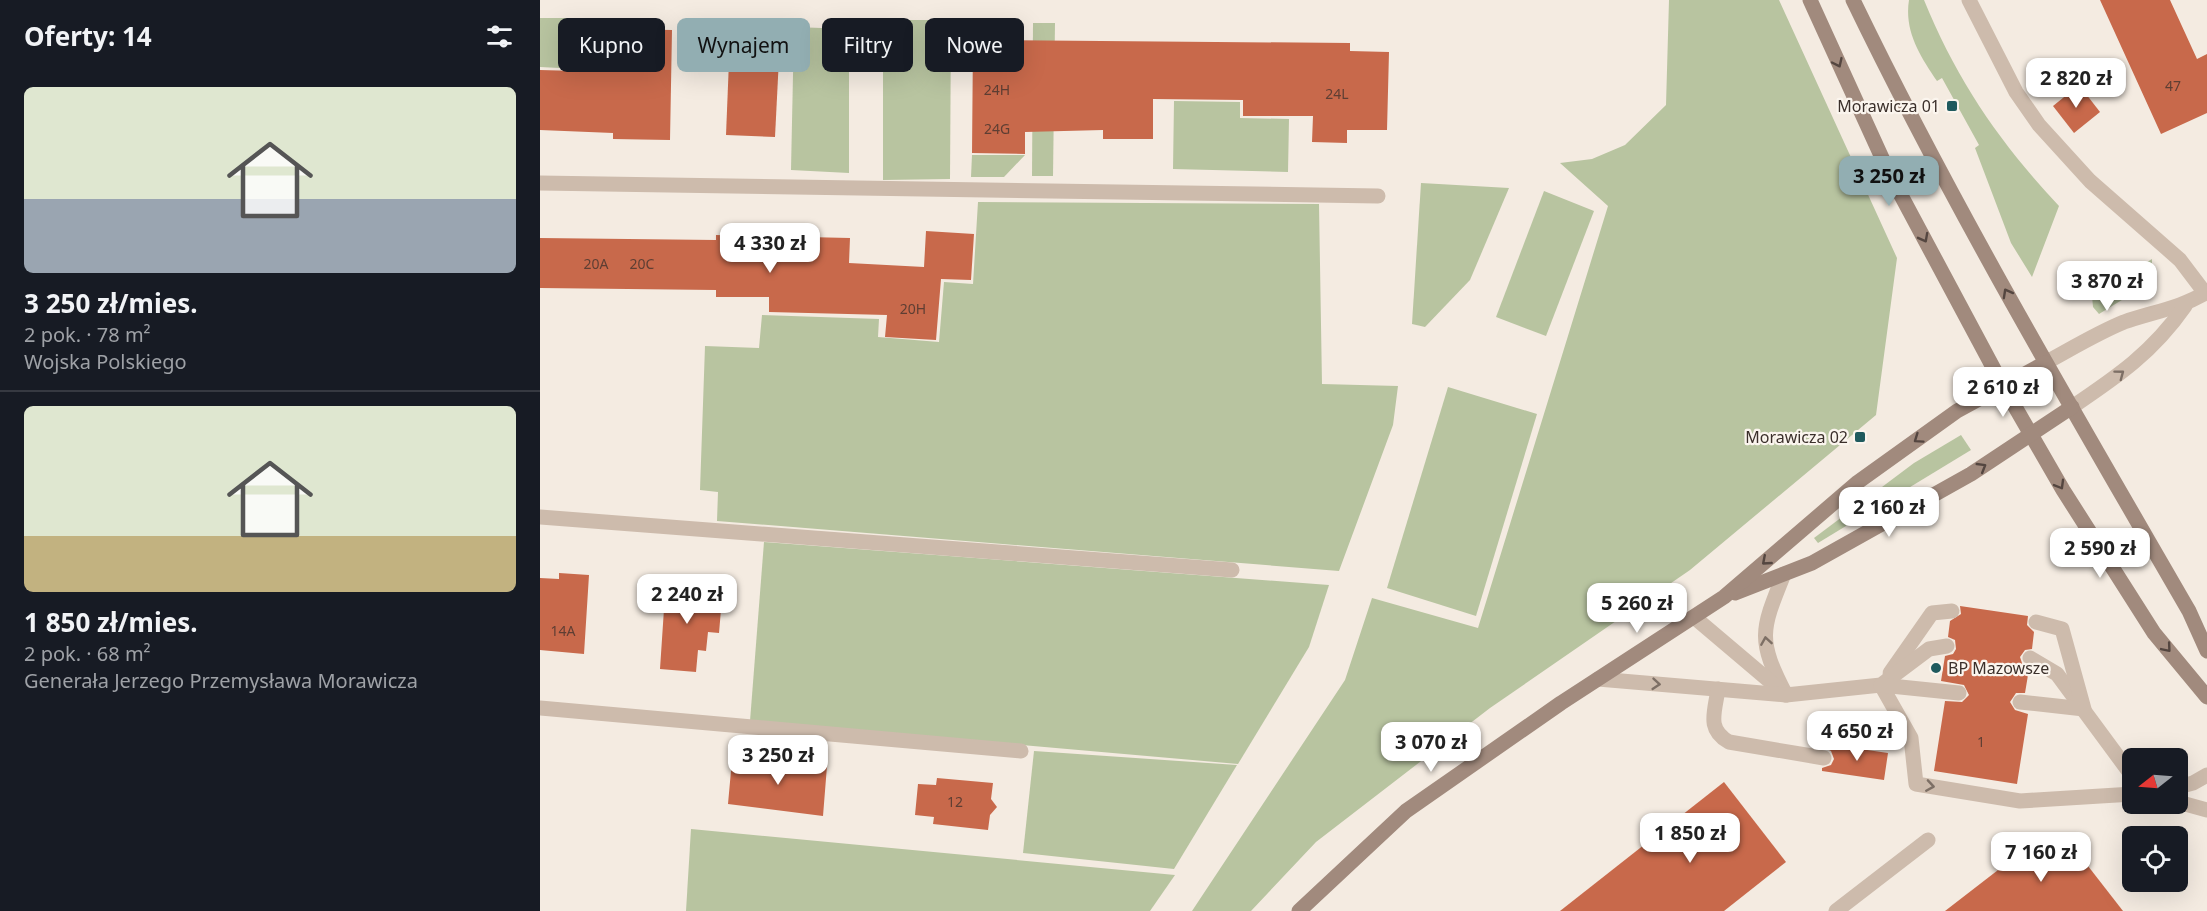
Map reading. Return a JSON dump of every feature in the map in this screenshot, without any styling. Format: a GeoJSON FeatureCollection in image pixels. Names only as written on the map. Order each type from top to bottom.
{"type":"FeatureCollection","features":[{"type":"Feature","properties":{"kind":"main road"},"geometry":{"type":"LineString","coordinates":[[1810,0],[1888,171],[2003,386],[2063,490],[2154,633],[2207,697]]}},
{"type":"Feature","properties":{"kind":"main road"},"geometry":{"type":"LineString","coordinates":[[1853,0],[1912,123],[2045,363],[2189,610],[2207,651]]}},
{"type":"Feature","properties":{"kind":"main road"},"geometry":{"type":"LineString","coordinates":[[1299,911],[1406,811],[1598,679],[1724,597],[1858,482],[1966,405],[2045,363]]}},
{"type":"Feature","properties":{"kind":"main road"},"geometry":{"type":"LineString","coordinates":[[1724,597],[1812,563],[1971,474],[2072,407]]}},
{"type":"Feature","properties":{"kind":"street"},"geometry":{"type":"LineString","coordinates":[[1969,0],[2016,92],[2039,125],[2096,187],[2181,260],[2206,293],[2185,306],[2154,312],[2122,323],[2045,363]]}},
{"type":"Feature","properties":{"kind":"street"},"geometry":{"type":"LineString","coordinates":[[540,183],[1378,196]]}},
{"type":"Feature","properties":{"kind":"street"},"geometry":{"type":"LineString","coordinates":[[2072,407],[2130,367],[2165,335],[2185,306]]}},
{"type":"Feature","properties":{"kind":"street"},"geometry":{"type":"LineString","coordinates":[[540,518],[1232,570]]}},
{"type":"Feature","properties":{"kind":"street"},"geometry":{"type":"LineString","coordinates":[[1784,574],[1764,630],[1769,661],[1786,695]]}},
{"type":"Feature","properties":{"kind":"street"},"geometry":{"type":"LineString","coordinates":[[1881,685],[1932,613],[1952,611]]}},
{"type":"Feature","properties":{"kind":"street"},"geometry":{"type":"LineString","coordinates":[[1694,617],[1786,695]]}},
{"type":"Feature","properties":{"kind":"street"},"geometry":{"type":"LineString","coordinates":[[2036,622],[2062,629],[2084,709]]}},
{"type":"Feature","properties":{"kind":"street"},"geometry":{"type":"LineString","coordinates":[[1881,685],[1929,649],[1947,646]]}},
{"type":"Feature","properties":{"kind":"street"},"geometry":{"type":"LineString","coordinates":[[2030,658],[2057,674],[2122,762]]}},
{"type":"Feature","properties":{"kind":"street"},"geometry":{"type":"LineString","coordinates":[[1598,679],[1786,695],[1881,685],[1959,693]]}},
{"type":"Feature","properties":{"kind":"street"},"geometry":{"type":"LineString","coordinates":[[1881,685],[1911,738],[1916,784],[2020,801],[2122,795]]}},
{"type":"Feature","properties":{"kind":"street"},"geometry":{"type":"LineString","coordinates":[[1718,689],[1713,726],[1717,736],[1729,742],[1824,758]]}},
{"type":"Feature","properties":{"kind":"street"},"geometry":{"type":"LineString","coordinates":[[2020,702],[2084,709]]}},
{"type":"Feature","properties":{"kind":"street"},"geometry":{"type":"LineString","coordinates":[[540,708],[1022,751]]}},
{"type":"Feature","properties":{"kind":"street"},"geometry":{"type":"LineString","coordinates":[[2188,784],[2207,775]]}},
{"type":"Feature","properties":{"kind":"street"},"geometry":{"type":"LineString","coordinates":[[2188,805],[2207,810]]}},
{"type":"Feature","properties":{"kind":"street"},"geometry":{"type":"LineString","coordinates":[[1836,911],[1928,840]]}},
{"type":"Feature","properties":{"kind":"green space"},"geometry":{"type":"Polygon","coordinates":[[[1669,0],[1779,0],[1897,258],[1876,415],[1690,570],[1490,708],[1316,842],[1251,911],[1192,911],[1345,680],[1372,598],[1478,628],[1608,206],[1560,163],[1592,159],[1625,145],[1666,105],[1669,0]]]}},
{"type":"Feature","properties":{"kind":"green space"},"geometry":{"type":"Polygon","coordinates":[[[1909,0],[1924,0],[1951,58],[1982,110],[2018,159],[2059,206],[2032,277],[2011,243],[1975,148],[1979,145],[1942,78],[1937,81],[1915,43],[1909,22],[1909,0]]]}},
{"type":"Feature","properties":{"kind":"green space"},"geometry":{"type":"Polygon","coordinates":[[[540,18],[558,18],[558,68],[540,67],[540,18]]]}},
{"type":"Feature","properties":{"kind":"green space"},"geometry":{"type":"Polygon","coordinates":[[[913,20],[925,20],[925,72],[951,72],[950,179],[883,180],[883,72],[913,72],[913,20]]]}},
{"type":"Feature","properties":{"kind":"green space"},"geometry":{"type":"Polygon","coordinates":[[[1033,23],[1055,23],[1053,176],[1032,176],[1033,23]]]}},
{"type":"Feature","properties":{"kind":"green space"},"geometry":{"type":"Polygon","coordinates":[[[810,28],[822,28],[822,72],[849,72],[849,173],[791,170],[793,72],[810,72],[810,28]]]}},
{"type":"Feature","properties":{"kind":"green space"},"geometry":{"type":"Polygon","coordinates":[[[1174,101],[1240,102],[1240,118],[1289,119],[1288,172],[1173,169],[1174,101]]]}},
{"type":"Feature","properties":{"kind":"green space"},"geometry":{"type":"Polygon","coordinates":[[[972,155],[1025,155],[1004,177],[971,177],[972,155]]]}},
{"type":"Feature","properties":{"kind":"green space"},"geometry":{"type":"Polygon","coordinates":[[[1421,183],[1509,188],[1470,280],[1425,327],[1412,324],[1421,183]]]}},
{"type":"Feature","properties":{"kind":"green space"},"geometry":{"type":"Polygon","coordinates":[[[1544,191],[1594,211],[1546,336],[1496,317],[1544,191]]]}},
{"type":"Feature","properties":{"kind":"green space"},"geometry":{"type":"Polygon","coordinates":[[[978,202],[1319,204],[1322,384],[1398,386],[1393,425],[1339,571],[717,521],[718,492],[700,490],[705,346],[759,348],[762,315],[879,319],[878,337],[939,342],[944,282],[973,284],[978,202]]]}},
{"type":"Feature","properties":{"kind":"green space"},"geometry":{"type":"Polygon","coordinates":[[[2152,259],[2152,277],[2148,284],[2099,314],[2093,307],[2092,296],[2152,259]]]}},
{"type":"Feature","properties":{"kind":"green space"},"geometry":{"type":"Polygon","coordinates":[[[1448,387],[1537,414],[1476,616],[1387,588],[1448,387]]]}},
{"type":"Feature","properties":{"kind":"green space"},"geometry":{"type":"Polygon","coordinates":[[[1961,435],[1971,450],[1818,543],[1814,538],[1914,463],[1961,435]]]}},
{"type":"Feature","properties":{"kind":"green space"},"geometry":{"type":"Polygon","coordinates":[[[764,542],[1329,585],[1309,647],[1238,764],[750,721],[764,542]]]}},
{"type":"Feature","properties":{"kind":"green space"},"geometry":{"type":"Polygon","coordinates":[[[1034,751],[1237,765],[1174,869],[1023,853],[1034,751]]]}},
{"type":"Feature","properties":{"kind":"green space"},"geometry":{"type":"Polygon","coordinates":[[[691,829],[1175,875],[1150,911],[686,911],[691,829]]]}},
{"type":"Feature","properties":{"kind":"building"},"geometry":{"type":"Polygon","coordinates":[[[2100,0],[2170,0],[2197,59],[2207,54],[2207,113],[2161,134],[2100,0]]]}},
{"type":"Feature","properties":{"kind":"building"},"geometry":{"type":"Polygon","coordinates":[[[665,30],[672,30],[670,140],[613,139],[613,133],[540,130],[540,70],[665,72],[665,30]]]}},
{"type":"Feature","properties":{"kind":"building"},"geometry":{"type":"Polygon","coordinates":[[[1024,40],[1350,43],[1350,51],[1389,52],[1387,130],[1347,130],[1347,143],[1312,142],[1313,116],[1243,116],[1243,100],[1153,99],[1153,139],[1103,139],[1103,130],[1025,132],[1025,154],[972,153],[973,72],[1024,72],[1024,40]]]}},
{"type":"Feature","properties":{"kind":"building"},"geometry":{"type":"Polygon","coordinates":[[[729,72],[778,72],[775,137],[726,135],[729,72]]]}},
{"type":"Feature","properties":{"kind":"building"},"geometry":{"type":"Polygon","coordinates":[[[2079,85],[2100,112],[2074,133],[2053,106],[2079,85]]]}},
{"type":"Feature","properties":{"kind":"building"},"geometry":{"type":"Polygon","coordinates":[[[926,231],[974,234],[971,280],[941,279],[936,340],[885,337],[887,315],[769,312],[769,297],[716,297],[716,290],[540,288],[540,238],[716,240],[716,235],[850,238],[849,263],[924,267],[926,231]]]}},
{"type":"Feature","properties":{"kind":"building"},"geometry":{"type":"Polygon","coordinates":[[[559,573],[589,575],[584,654],[540,650],[540,578],[559,579],[559,573]]]}},
{"type":"Feature","properties":{"kind":"building"},"geometry":{"type":"Polygon","coordinates":[[[666,579],[696,581],[695,596],[722,598],[719,633],[708,632],[706,651],[698,650],[696,672],[660,669],[666,579]]]}},
{"type":"Feature","properties":{"kind":"building"},"geometry":{"type":"Polygon","coordinates":[[[1960,606],[2028,616],[2027,625],[2034,632],[2032,649],[2025,650],[2020,657],[2022,663],[2029,669],[2025,693],[2016,693],[2010,702],[2015,710],[2028,714],[2017,784],[1934,771],[1945,701],[1962,702],[1969,695],[1964,685],[1941,681],[1945,656],[1953,654],[1956,649],[1955,640],[1948,637],[1950,621],[1961,614],[1960,606]]]}},
{"type":"Feature","properties":{"kind":"building"},"geometry":{"type":"Polygon","coordinates":[[[1826,744],[1888,753],[1884,780],[1822,771],[1822,768],[1831,765],[1834,759],[1831,751],[1825,748],[1826,744]]]}},
{"type":"Feature","properties":{"kind":"building"},"geometry":{"type":"Polygon","coordinates":[[[750,759],[827,766],[823,816],[728,804],[732,760],[750,761],[750,759]]]}},
{"type":"Feature","properties":{"kind":"building"},"geometry":{"type":"Polygon","coordinates":[[[937,778],[993,783],[991,799],[997,807],[990,815],[988,830],[933,824],[934,817],[915,815],[918,784],[936,785],[937,778]]]}},
{"type":"Feature","properties":{"kind":"building"},"geometry":{"type":"Polygon","coordinates":[[[1724,782],[1786,862],[1724,911],[1560,911],[1724,782]]]}},
{"type":"Feature","properties":{"kind":"building"},"geometry":{"type":"Polygon","coordinates":[[[2042,836],[2067,839],[2123,911],[1945,911],[2042,836]]]}},
{"type":"Feature","properties":{"kind":"place","name":"Morawicza 01"},"geometry":{"type":"Point","coordinates":[1952,106]}},
{"type":"Feature","properties":{"kind":"place","name":"Morawicza 02"},"geometry":{"type":"Point","coordinates":[1860,437]}},
{"type":"Feature","properties":{"kind":"place","name":"BP Mazowsze"},"geometry":{"type":"Point","coordinates":[1936,668]}}]}
